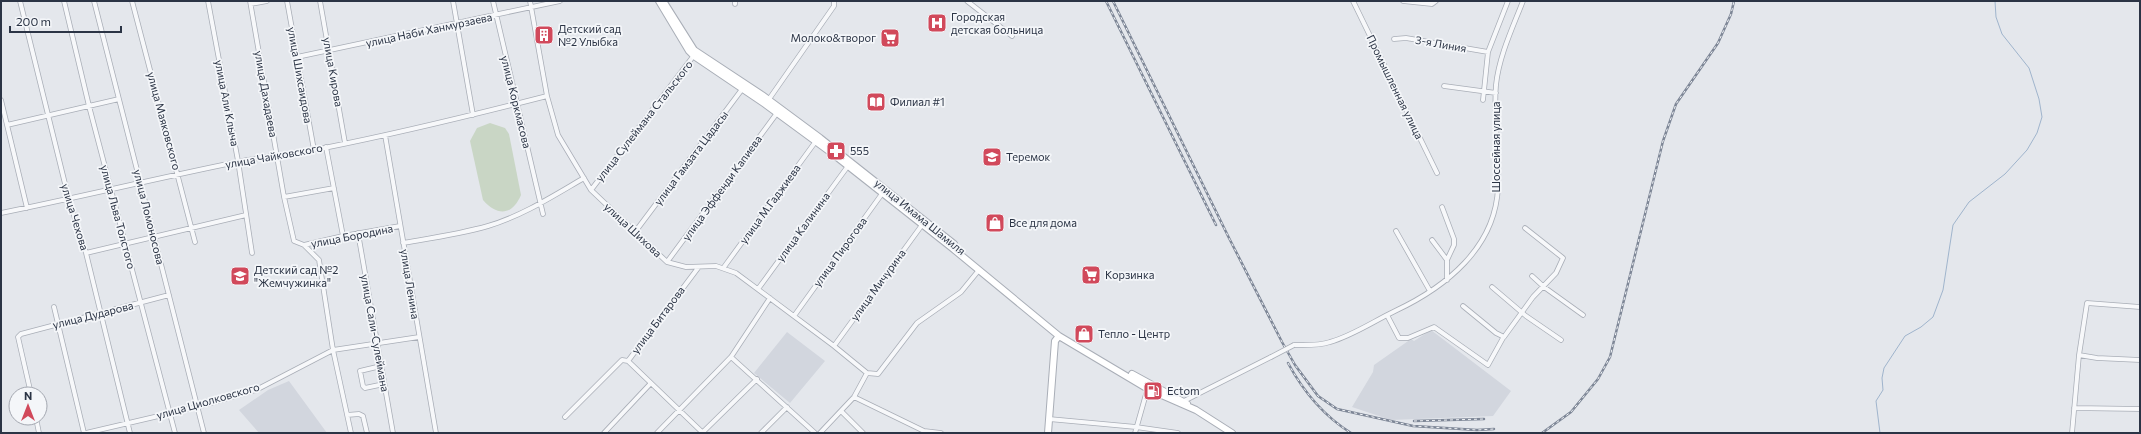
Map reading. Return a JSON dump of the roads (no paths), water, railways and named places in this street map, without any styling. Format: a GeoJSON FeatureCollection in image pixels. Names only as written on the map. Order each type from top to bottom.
{"type":"FeatureCollection","features":[{"type":"Feature","properties":{"kind":"main road","name":"улица Имама Шамиля"},"geometry":{"type":"LineString","coordinates":[[659,1],[689,52],[695,54],[746,85],[884,191],[1056,330],[1149,387]]}},
{"type":"Feature","properties":{"kind":"main road","name":"улица Имама Шамиля"},"geometry":{"type":"LineString","coordinates":[[664,1],[695,54],[767,102],[777,113],[884,191],[922,225],[1059,336],[1149,387],[1196,410],[1232,433]]}},
{"type":"Feature","properties":{"kind":"main road"},"geometry":{"type":"LineString","coordinates":[[1048,433],[1055,341],[1059,336]]}},
{"type":"Feature","properties":{"kind":"street","name":"улица Чехова"},"geometry":{"type":"LineString","coordinates":[[20,1],[69,200],[86,253],[130,433]]}},
{"type":"Feature","properties":{"kind":"street","name":"улица Льва Толстого"},"geometry":{"type":"LineString","coordinates":[[64,1],[89,106],[175,433]]}},
{"type":"Feature","properties":{"kind":"street","name":"улица Ломоносова"},"geometry":{"type":"LineString","coordinates":[[94,1],[204,433]]}},
{"type":"Feature","properties":{"kind":"street","name":"улица Маяковского"},"geometry":{"type":"LineString","coordinates":[[132,1],[195,242]]}},
{"type":"Feature","properties":{"kind":"street","name":"улица Али Клыча"},"geometry":{"type":"LineString","coordinates":[[208,1],[238,162],[252,253]]}},
{"type":"Feature","properties":{"kind":"street"},"geometry":{"type":"LineString","coordinates":[[250,3],[267,1]]}},
{"type":"Feature","properties":{"kind":"street","name":"улица Шихсаидова"},"geometry":{"type":"LineString","coordinates":[[287,1],[314,150]]}},
{"type":"Feature","properties":{"kind":"street","name":"улица Кирова"},"geometry":{"type":"LineString","coordinates":[[320,1],[345,143]]}},
{"type":"Feature","properties":{"kind":"street"},"geometry":{"type":"LineString","coordinates":[[453,1],[473,115]]}},
{"type":"Feature","properties":{"kind":"street","name":"улица Коркмасова"},"geometry":{"type":"LineString","coordinates":[[493,1],[495,15],[543,214]]}},
{"type":"Feature","properties":{"kind":"street","name":"улица Шихова"},"geometry":{"type":"LineString","coordinates":[[530,1],[548,96],[558,135],[591,190],[667,262],[677,266],[698,268],[716,266],[724,267]]}},
{"type":"Feature","properties":{"kind":"street","name":"улица Наби Ханмурзаева"},"geometry":{"type":"LineString","coordinates":[[297,56],[457,24],[560,1]]}},
{"type":"Feature","properties":{"kind":"street"},"geometry":{"type":"LineString","coordinates":[[767,102],[834,6],[834,1]]}},
{"type":"Feature","properties":{"kind":"street"},"geometry":{"type":"LineString","coordinates":[[967,1],[1012,36]]}},
{"type":"Feature","properties":{"kind":"street","name":"Промышленная улица"},"geometry":{"type":"LineString","coordinates":[[1353,1],[1437,172]]}},
{"type":"Feature","properties":{"kind":"street"},"geometry":{"type":"LineString","coordinates":[[1403,1],[1432,4],[1436,1]]}},
{"type":"Feature","properties":{"kind":"street"},"geometry":{"type":"LineString","coordinates":[[1483,100],[1488,52],[1508,1]]}},
{"type":"Feature","properties":{"kind":"street","name":"Шоссейная улица"},"geometry":{"type":"LineString","coordinates":[[1181,402],[1294,345],[1330,343],[1388,315],[1409,304],[1447,280],[1469,260],[1484,238],[1494,215],[1498,188],[1496,93],[1501,62],[1523,1]]}},
{"type":"Feature","properties":{"kind":"street","name":"улица Дахадаева"},"geometry":{"type":"LineString","coordinates":[[250,3],[284,197],[294,241],[304,245],[318,260],[351,433]]}},
{"type":"Feature","properties":{"kind":"street","name":"3-я Линия"},"geometry":{"type":"LineString","coordinates":[[1394,39],[1406,38],[1488,52]]}},
{"type":"Feature","properties":{"kind":"street","name":"улица Сулеймана Стальского"},"geometry":{"type":"LineString","coordinates":[[591,190],[695,54]]}},
{"type":"Feature","properties":{"kind":"street","name":"улица Гамзата Цадасы"},"geometry":{"type":"LineString","coordinates":[[635,232],[746,85]]}},
{"type":"Feature","properties":{"kind":"street"},"geometry":{"type":"LineString","coordinates":[[1444,86],[1496,93]]}},
{"type":"Feature","properties":{"kind":"street","name":"улица Чайковского"},"geometry":{"type":"LineString","coordinates":[[1,213],[69,200],[111,191],[140,182],[277,154],[314,150],[473,115],[548,96]]}},
{"type":"Feature","properties":{"kind":"street"},"geometry":{"type":"LineString","coordinates":[[7,125],[119,99]]}},
{"type":"Feature","properties":{"kind":"street"},"geometry":{"type":"LineString","coordinates":[[1,100],[27,208]]}},
{"type":"Feature","properties":{"kind":"street","name":"улица Эффенди Капиева"},"geometry":{"type":"LineString","coordinates":[[667,262],[777,113]]}},
{"type":"Feature","properties":{"kind":"street","name":"улица Ленина"},"geometry":{"type":"LineString","coordinates":[[384,135],[436,433]]}},
{"type":"Feature","properties":{"kind":"street","name":"улица М.Гаджиева"},"geometry":{"type":"LineString","coordinates":[[724,267],[816,141]]}},
{"type":"Feature","properties":{"kind":"street"},"geometry":{"type":"LineString","coordinates":[[326,147],[343,236]]}},
{"type":"Feature","properties":{"kind":"street","name":"улица Калинина"},"geometry":{"type":"LineString","coordinates":[[758,288],[848,166]]}},
{"type":"Feature","properties":{"kind":"street"},"geometry":{"type":"LineString","coordinates":[[403,243],[453,235],[489,226],[541,204],[584,178]]}},
{"type":"Feature","properties":{"kind":"street"},"geometry":{"type":"LineString","coordinates":[[284,197],[334,188]]}},
{"type":"Feature","properties":{"kind":"street","name":"улица Пирогова"},"geometry":{"type":"LineString","coordinates":[[794,316],[884,191]]}},
{"type":"Feature","properties":{"kind":"street"},"geometry":{"type":"LineString","coordinates":[[1442,207],[1454,239],[1454,245],[1447,260],[1447,280]]}},
{"type":"Feature","properties":{"kind":"street"},"geometry":{"type":"LineString","coordinates":[[86,253],[126,245],[246,215]]}},
{"type":"Feature","properties":{"kind":"street","name":"улица Мичурина"},"geometry":{"type":"LineString","coordinates":[[834,346],[922,225]]}},
{"type":"Feature","properties":{"kind":"street","name":"улица Бородина"},"geometry":{"type":"LineString","coordinates":[[304,245],[358,233],[400,226]]}},
{"type":"Feature","properties":{"kind":"street"},"geometry":{"type":"LineString","coordinates":[[1388,315],[1399,338],[1408,338],[1434,327],[1488,365],[1503,338],[1534,297],[1556,273],[1563,258],[1525,228]]}},
{"type":"Feature","properties":{"kind":"street"},"geometry":{"type":"LineString","coordinates":[[1396,231],[1430,291]]}},
{"type":"Feature","properties":{"kind":"street","name":"улица Сали-Сулеймана"},"geometry":{"type":"LineString","coordinates":[[358,233],[376,344],[393,433]]}},
{"type":"Feature","properties":{"kind":"street"},"geometry":{"type":"LineString","coordinates":[[1432,240],[1447,260]]}},
{"type":"Feature","properties":{"kind":"street"},"geometry":{"type":"LineString","coordinates":[[724,267],[758,288],[867,373],[878,374],[917,323],[961,292],[979,270]]}},
{"type":"Feature","properties":{"kind":"street","name":"улица Битарова"},"geometry":{"type":"LineString","coordinates":[[565,417],[622,360],[628,361],[698,268]]}},
{"type":"Feature","properties":{"kind":"street"},"geometry":{"type":"LineString","coordinates":[[1532,276],[1544,287],[1583,315]]}},
{"type":"Feature","properties":{"kind":"street"},"geometry":{"type":"LineString","coordinates":[[1492,287],[1561,340]]}},
{"type":"Feature","properties":{"kind":"street","name":"улица Дударова"},"geometry":{"type":"LineString","coordinates":[[29,386],[18,337],[21,334],[169,295]]}},
{"type":"Feature","properties":{"kind":"street"},"geometry":{"type":"LineString","coordinates":[[657,433],[731,357],[770,298]]}},
{"type":"Feature","properties":{"kind":"street"},"geometry":{"type":"LineString","coordinates":[[2072,433],[2079,355],[2088,303],[2140,307]]}},
{"type":"Feature","properties":{"kind":"street"},"geometry":{"type":"LineString","coordinates":[[1463,306],[1503,338]]}},
{"type":"Feature","properties":{"kind":"street"},"geometry":{"type":"LineString","coordinates":[[54,307],[85,433]]}},
{"type":"Feature","properties":{"kind":"street","name":"улица Циолковского"},"geometry":{"type":"LineString","coordinates":[[85,433],[170,413],[256,390],[334,350],[419,338]]}},
{"type":"Feature","properties":{"kind":"street"},"geometry":{"type":"LineString","coordinates":[[2079,355],[2096,358],[2140,360]]}},
{"type":"Feature","properties":{"kind":"street"},"geometry":{"type":"LineString","coordinates":[[731,357],[787,406],[815,433]]}},
{"type":"Feature","properties":{"kind":"street"},"geometry":{"type":"LineString","coordinates":[[628,361],[702,433],[757,379]]}},
{"type":"Feature","properties":{"kind":"street"},"geometry":{"type":"LineString","coordinates":[[380,366],[360,371],[362,386],[365,388],[384,384]]}},
{"type":"Feature","properties":{"kind":"street"},"geometry":{"type":"LineString","coordinates":[[820,433],[854,397],[867,373]]}},
{"type":"Feature","properties":{"kind":"street"},"geometry":{"type":"LineString","coordinates":[[604,433],[651,383]]}},
{"type":"Feature","properties":{"kind":"street"},"geometry":{"type":"LineString","coordinates":[[1136,433],[1136,427],[1149,387]]}},
{"type":"Feature","properties":{"kind":"street"},"geometry":{"type":"LineString","coordinates":[[854,397],[924,432],[941,433]]}},
{"type":"Feature","properties":{"kind":"street"},"geometry":{"type":"LineString","coordinates":[[761,433],[787,406]]}},
{"type":"Feature","properties":{"kind":"street"},"geometry":{"type":"LineString","coordinates":[[2074,408],[2140,409]]}},
{"type":"Feature","properties":{"kind":"street"},"geometry":{"type":"LineString","coordinates":[[841,411],[863,433]]}},
{"type":"Feature","properties":{"kind":"street"},"geometry":{"type":"LineString","coordinates":[[347,415],[359,414],[363,416],[367,433]]}},
{"type":"Feature","properties":{"kind":"street"},"geometry":{"type":"LineString","coordinates":[[1049,419],[1136,427],[1178,433]]}},
{"type":"Feature","properties":{"kind":"waterway"},"geometry":{"type":"LineString","coordinates":[[1880,433],[1876,401],[1883,390],[1882,378],[1884,368],[1905,336],[1921,327],[1933,317],[1943,290],[1953,225],[1969,202],[2005,174],[2027,150],[2037,133],[2042,117],[2039,99],[2029,68],[2002,34],[1996,17],[1995,1]]}},
{"type":"Feature","properties":{"kind":"railway"},"geometry":{"type":"LineString","coordinates":[[1106,1],[1216,225]]}},
{"type":"Feature","properties":{"kind":"railway"},"geometry":{"type":"LineString","coordinates":[[1113,1],[1229,238],[1282,342],[1295,365],[1318,396],[1337,409],[1413,426],[1477,430],[1494,429]]}},
{"type":"Feature","properties":{"kind":"railway"},"geometry":{"type":"LineString","coordinates":[[1542,433],[1571,412],[1598,379],[1610,357],[1663,141],[1676,104],[1718,43],[1731,14],[1734,1]]}},
{"type":"Feature","properties":{"kind":"railway"},"geometry":{"type":"LineString","coordinates":[[1288,363],[1307,393],[1323,411],[1351,433]]}},
{"type":"Feature","properties":{"kind":"railway"},"geometry":{"type":"LineString","coordinates":[[1414,421],[1484,419]]}},
{"type":"Feature","properties":{"kind":"place","name":"Городская детская больница"},"geometry":{"type":"Point","coordinates":[937,23]}},
{"type":"Feature","properties":{"kind":"place","name":"Детский сад №2 Улыбка"},"geometry":{"type":"Point","coordinates":[544,35]}},
{"type":"Feature","properties":{"kind":"place","name":"Молоко&творог"},"geometry":{"type":"Point","coordinates":[890,38]}},
{"type":"Feature","properties":{"kind":"place","name":"Филиал #1"},"geometry":{"type":"Point","coordinates":[876,102]}},
{"type":"Feature","properties":{"kind":"place","name":"555"},"geometry":{"type":"Point","coordinates":[836,151]}},
{"type":"Feature","properties":{"kind":"place","name":"Теремок"},"geometry":{"type":"Point","coordinates":[992,157]}},
{"type":"Feature","properties":{"kind":"place","name":"Все для дома"},"geometry":{"type":"Point","coordinates":[995,223]}},
{"type":"Feature","properties":{"kind":"place","name":"Корзинка"},"geometry":{"type":"Point","coordinates":[1091,275]}},
{"type":"Feature","properties":{"kind":"place","name":"Детский сад №2 \"Жемчужинка\""},"geometry":{"type":"Point","coordinates":[240,276]}},
{"type":"Feature","properties":{"kind":"place","name":"Тепло - Центр"},"geometry":{"type":"Point","coordinates":[1084,334]}},
{"type":"Feature","properties":{"kind":"place","name":"Ectom"},"geometry":{"type":"Point","coordinates":[1153,391]}}]}
